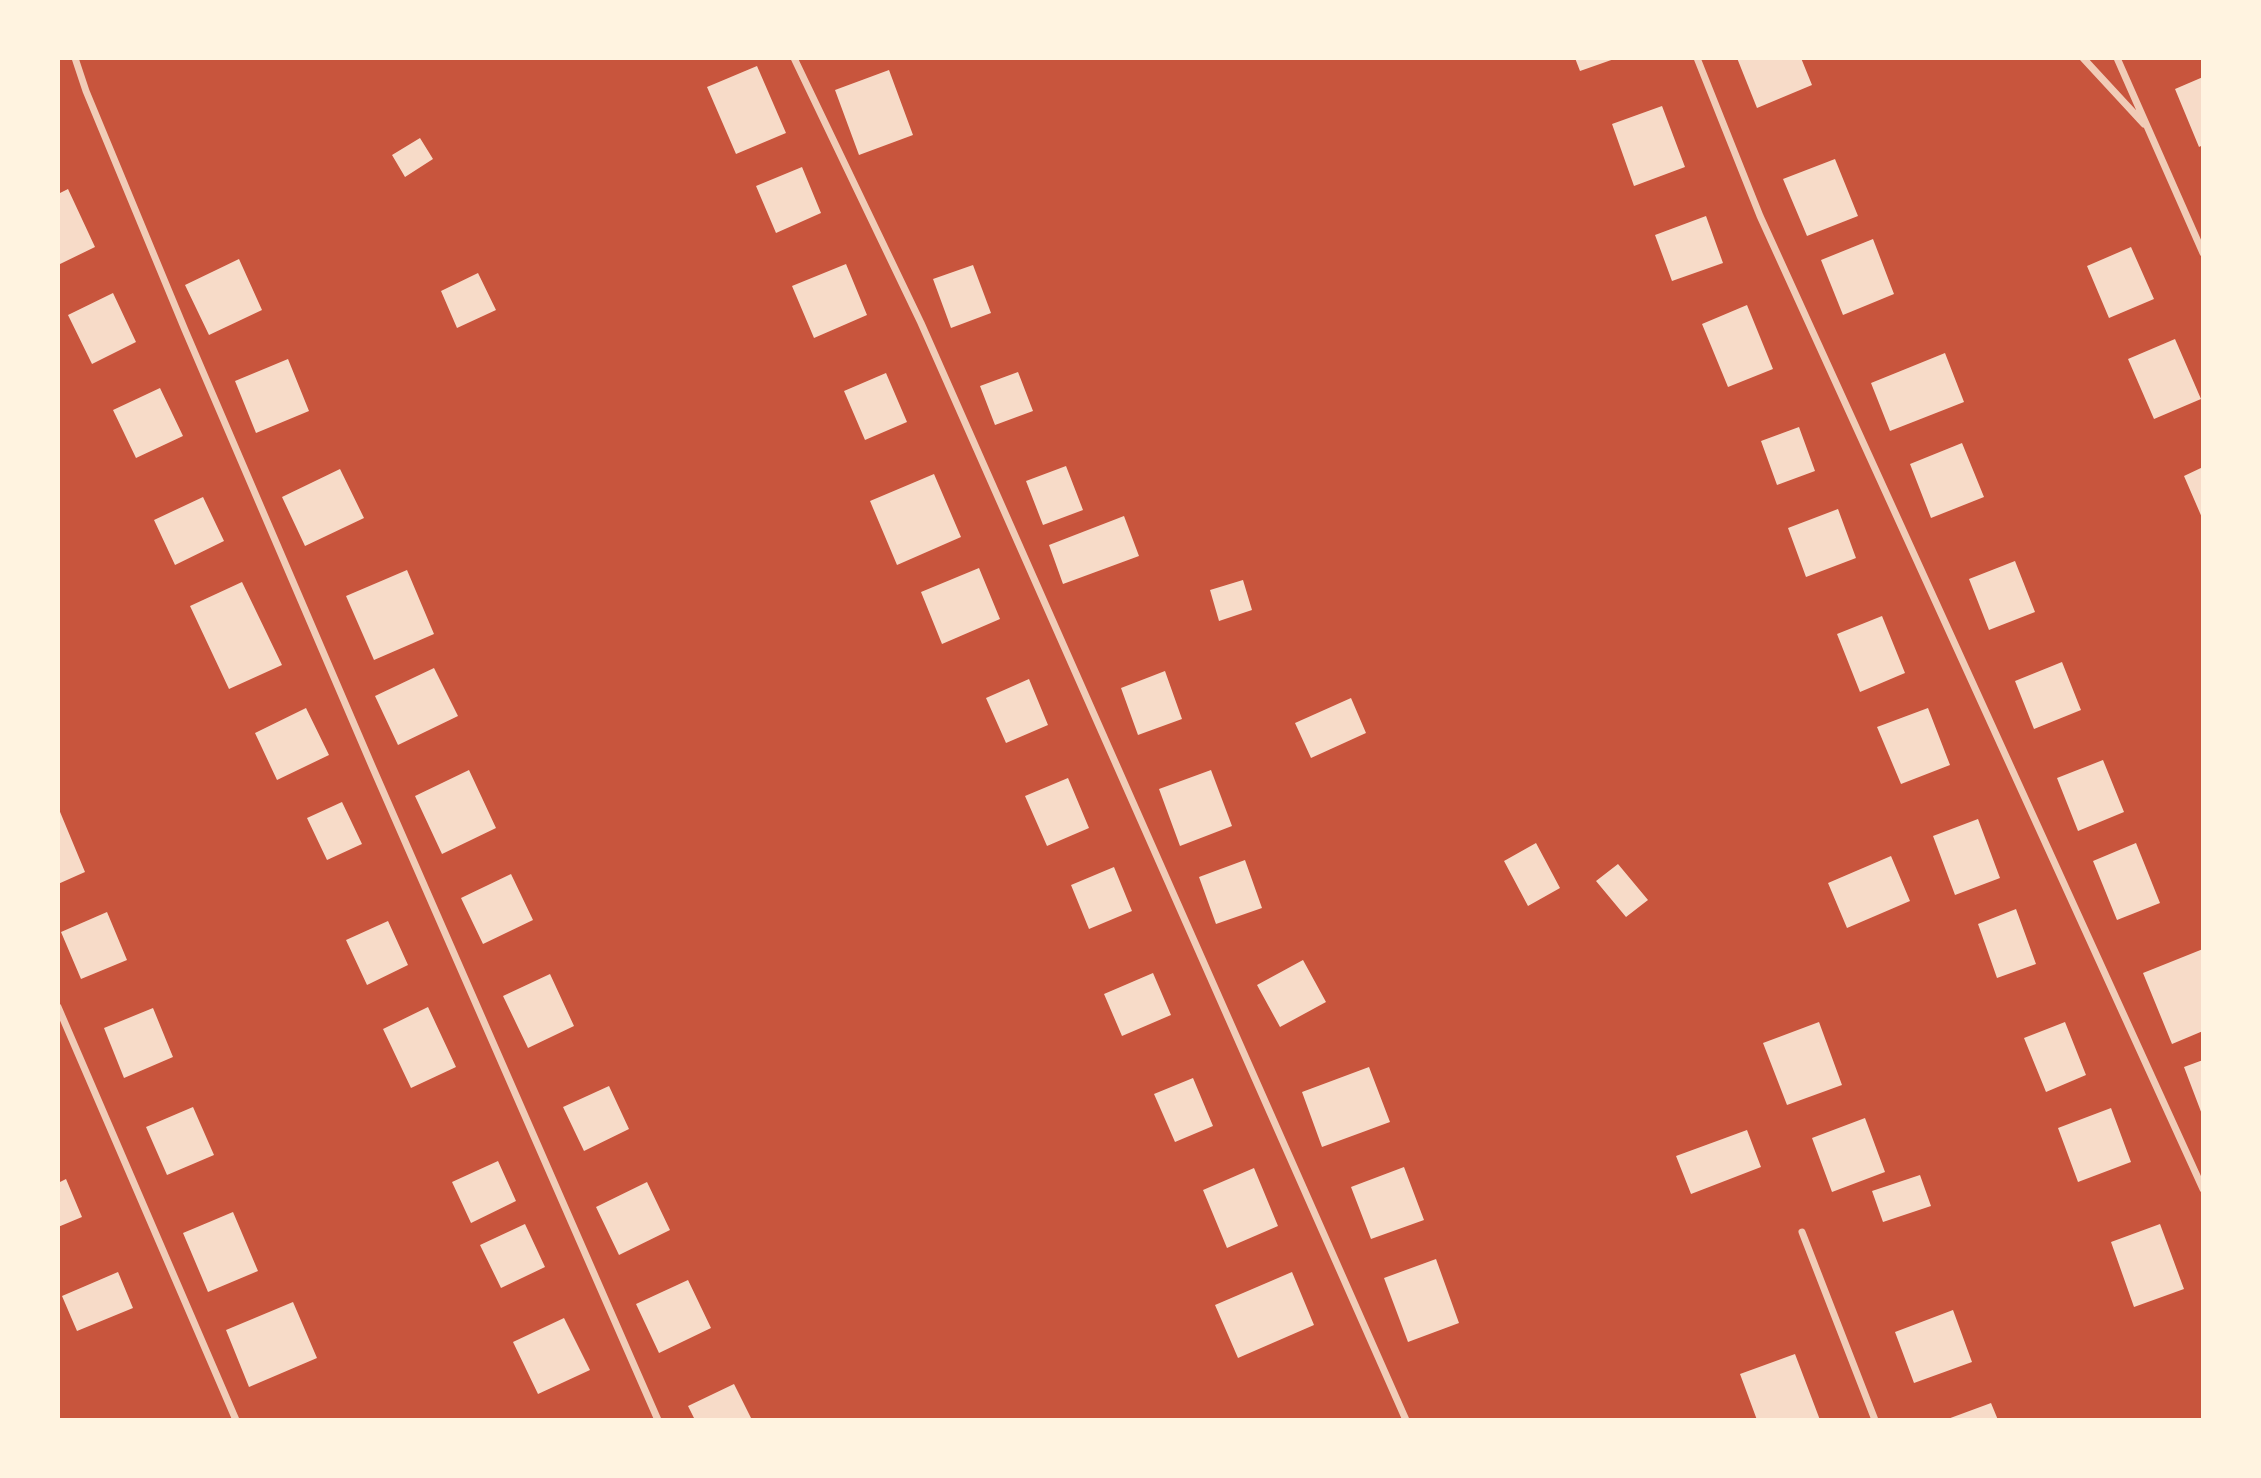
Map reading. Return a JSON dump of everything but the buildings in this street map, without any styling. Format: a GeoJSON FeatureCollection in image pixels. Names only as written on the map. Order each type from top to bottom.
{"type":"FeatureCollection","features":[{"type":"Feature","properties":{"kind":"street"},"geometry":{"type":"LineString","coordinates":[[75,58],[86,91],[185,330],[366,753],[658,1420]]}},
{"type":"Feature","properties":{"kind":"street"},"geometry":{"type":"LineString","coordinates":[[794,58],[927,335],[1404,1420]]}},
{"type":"Feature","properties":{"kind":"street"},"geometry":{"type":"LineString","coordinates":[[1697,58],[1760,216],[2203,1189]]}},
{"type":"Feature","properties":{"kind":"street"},"geometry":{"type":"LineString","coordinates":[[2083,58],[2148,129]]}},
{"type":"Feature","properties":{"kind":"street"},"geometry":{"type":"LineString","coordinates":[[2117,58],[2203,253]]}},
{"type":"Feature","properties":{"kind":"street"},"geometry":{"type":"LineString","coordinates":[[58,1007],[236,1420]]}},
{"type":"Feature","properties":{"kind":"street"},"geometry":{"type":"LineString","coordinates":[[1802,1232],[1875,1420]]}}]}
